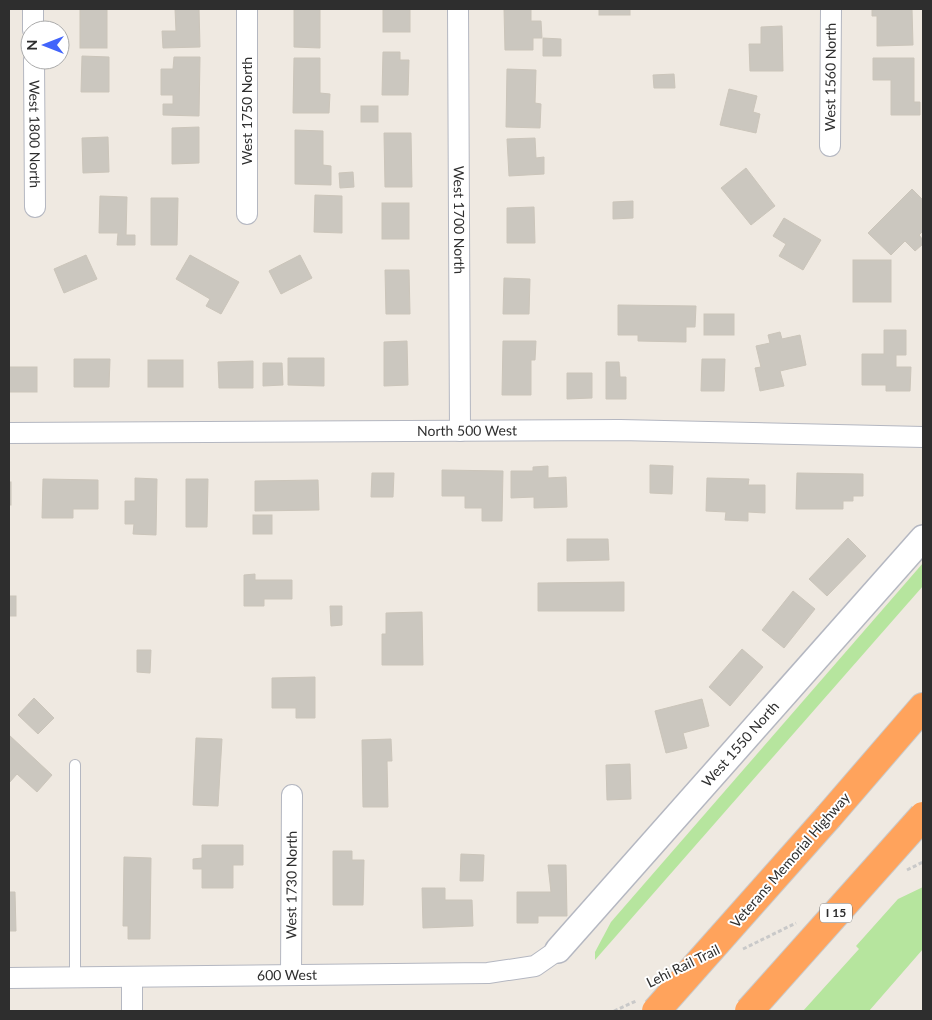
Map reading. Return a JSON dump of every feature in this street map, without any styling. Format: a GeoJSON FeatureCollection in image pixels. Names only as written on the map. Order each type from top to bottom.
{"type":"FeatureCollection","features":[{"type":"Feature","properties":{"kind":"highway","name":"Veterans Memorial Highway"},"geometry":{"type":"LineString","coordinates":[[648,1005],[829,816],[923,707]]}},
{"type":"Feature","properties":{"kind":"highway","name":"I 15"},"geometry":{"type":"LineString","coordinates":[[749,1011],[923,816]]}},
{"type":"Feature","properties":{"kind":"street","name":"West 1750 North"},"geometry":{"type":"LineString","coordinates":[[247,9],[247,214]]}},
{"type":"Feature","properties":{"kind":"street","name":"West 1700 North"},"geometry":{"type":"LineString","coordinates":[[458,9],[460,432]]}},
{"type":"Feature","properties":{"kind":"street","name":"West 1560 North"},"geometry":{"type":"LineString","coordinates":[[830,146],[831,9]]}},
{"type":"Feature","properties":{"kind":"street","name":"West 1800 North"},"geometry":{"type":"LineString","coordinates":[[34,70],[35,207]]}},
{"type":"Feature","properties":{"kind":"street","name":"North 500 West"},"geometry":{"type":"LineString","coordinates":[[9,434],[620,430],[923,437]]}},
{"type":"Feature","properties":{"kind":"street","name":"West 1550 North"},"geometry":{"type":"LineString","coordinates":[[558,950],[923,538]]}},
{"type":"Feature","properties":{"kind":"street","name":"West 1730 North"},"geometry":{"type":"LineString","coordinates":[[291,974],[292,795]]}},
{"type":"Feature","properties":{"kind":"street","name":"600 West"},"geometry":{"type":"LineString","coordinates":[[9,978],[488,973],[535,966],[558,950]]}},
{"type":"Feature","properties":{"kind":"street"},"geometry":{"type":"LineString","coordinates":[[132,977],[132,1011]]}},
{"type":"Feature","properties":{"kind":"lane"},"geometry":{"type":"LineString","coordinates":[[75,765],[75,978]]}},
{"type":"Feature","properties":{"kind":"path"},"geometry":{"type":"LineString","coordinates":[[906,870],[923,862]]}},
{"type":"Feature","properties":{"kind":"path","name":"Lehi Rail Trail"},"geometry":{"type":"LineString","coordinates":[[738,952],[800,922]]}},
{"type":"Feature","properties":{"kind":"path","name":"Lehi Rail Trail"},"geometry":{"type":"LineString","coordinates":[[614,1011],[648,1005]]}},
{"type":"Feature","properties":{"kind":"green space"},"geometry":{"type":"Polygon","coordinates":[[[923,563],[923,586],[595,960],[595,952],[611,922],[923,563]]]}},
{"type":"Feature","properties":{"kind":"green space"},"geometry":{"type":"Polygon","coordinates":[[[923,887],[923,949],[869,1011],[803,1011],[859,949],[856,946],[898,899],[923,887]]]}},
{"type":"Feature","properties":{"kind":"building"},"geometry":{"type":"Polygon","coordinates":[[[80,9],[107,9],[107,48],[80,48],[80,9]]]}},
{"type":"Feature","properties":{"kind":"building"},"geometry":{"type":"Polygon","coordinates":[[[175,9],[199,9],[200,47],[163,48],[162,31],[176,31],[175,9]]]}},
{"type":"Feature","properties":{"kind":"building"},"geometry":{"type":"Polygon","coordinates":[[[294,9],[320,9],[320,48],[294,47],[294,9]]]}},
{"type":"Feature","properties":{"kind":"building"},"geometry":{"type":"Polygon","coordinates":[[[383,9],[410,9],[410,32],[383,32],[383,9]]]}},
{"type":"Feature","properties":{"kind":"building"},"geometry":{"type":"Polygon","coordinates":[[[504,9],[531,9],[531,21],[541,21],[542,38],[533,38],[533,50],[505,50],[504,9]]]}},
{"type":"Feature","properties":{"kind":"building"},"geometry":{"type":"Polygon","coordinates":[[[599,9],[630,9],[630,15],[599,15],[599,9]]]}},
{"type":"Feature","properties":{"kind":"building"},"geometry":{"type":"Polygon","coordinates":[[[872,9],[912,9],[913,45],[877,46],[877,16],[872,16],[872,9]]]}},
{"type":"Feature","properties":{"kind":"building"},"geometry":{"type":"Polygon","coordinates":[[[782,26],[783,71],[750,71],[749,44],[761,44],[761,27],[782,26]]]}},
{"type":"Feature","properties":{"kind":"building"},"geometry":{"type":"Polygon","coordinates":[[[543,38],[561,39],[561,56],[543,56],[543,38]]]}},
{"type":"Feature","properties":{"kind":"building"},"geometry":{"type":"Polygon","coordinates":[[[383,52],[400,52],[400,60],[409,60],[408,95],[382,95],[383,52]]]}},
{"type":"Feature","properties":{"kind":"building"},"geometry":{"type":"Polygon","coordinates":[[[82,56],[109,57],[109,92],[81,92],[82,56]]]}},
{"type":"Feature","properties":{"kind":"building"},"geometry":{"type":"Polygon","coordinates":[[[174,57],[200,57],[199,116],[163,115],[163,104],[173,104],[173,95],[161,95],[161,69],[173,69],[174,57]]]}},
{"type":"Feature","properties":{"kind":"building"},"geometry":{"type":"Polygon","coordinates":[[[294,58],[320,58],[320,93],[330,94],[329,113],[293,113],[294,58]]]}},
{"type":"Feature","properties":{"kind":"building"},"geometry":{"type":"Polygon","coordinates":[[[873,58],[914,58],[914,102],[920,102],[920,115],[891,115],[891,80],[873,80],[873,58]]]}},
{"type":"Feature","properties":{"kind":"building"},"geometry":{"type":"Polygon","coordinates":[[[507,69],[536,70],[535,103],[541,104],[540,128],[506,127],[507,69]]]}},
{"type":"Feature","properties":{"kind":"building"},"geometry":{"type":"Polygon","coordinates":[[[674,74],[675,88],[654,88],[653,75],[674,74]]]}},
{"type":"Feature","properties":{"kind":"building"},"geometry":{"type":"Polygon","coordinates":[[[729,89],[757,96],[753,112],[760,114],[756,133],[720,125],[729,89]]]}},
{"type":"Feature","properties":{"kind":"building"},"geometry":{"type":"Polygon","coordinates":[[[361,106],[378,106],[378,122],[361,122],[361,106]]]}},
{"type":"Feature","properties":{"kind":"building"},"geometry":{"type":"Polygon","coordinates":[[[199,127],[199,163],[172,164],[172,128],[199,127]]]}},
{"type":"Feature","properties":{"kind":"building"},"geometry":{"type":"Polygon","coordinates":[[[295,130],[323,131],[323,165],[331,166],[331,185],[295,184],[295,130]]]}},
{"type":"Feature","properties":{"kind":"building"},"geometry":{"type":"Polygon","coordinates":[[[384,133],[411,133],[412,187],[385,187],[384,133]]]}},
{"type":"Feature","properties":{"kind":"building"},"geometry":{"type":"Polygon","coordinates":[[[108,137],[109,172],[83,173],[82,138],[108,137]]]}},
{"type":"Feature","properties":{"kind":"building"},"geometry":{"type":"Polygon","coordinates":[[[535,138],[536,158],[544,157],[544,174],[509,176],[507,139],[535,138]]]}},
{"type":"Feature","properties":{"kind":"building"},"geometry":{"type":"Polygon","coordinates":[[[746,168],[775,206],[751,225],[721,188],[746,168]]]}},
{"type":"Feature","properties":{"kind":"building"},"geometry":{"type":"Polygon","coordinates":[[[353,172],[354,187],[340,188],[339,173],[353,172]]]}},
{"type":"Feature","properties":{"kind":"building"},"geometry":{"type":"Polygon","coordinates":[[[912,189],[923,200],[923,231],[919,235],[923,240],[923,244],[915,251],[905,241],[891,255],[868,233],[912,189]]]}},
{"type":"Feature","properties":{"kind":"building"},"geometry":{"type":"Polygon","coordinates":[[[315,195],[342,196],[342,233],[314,232],[315,195]]]}},
{"type":"Feature","properties":{"kind":"building"},"geometry":{"type":"Polygon","coordinates":[[[100,196],[127,197],[126,235],[135,235],[135,245],[117,245],[118,233],[99,233],[100,196]]]}},
{"type":"Feature","properties":{"kind":"building"},"geometry":{"type":"Polygon","coordinates":[[[151,198],[178,198],[177,245],[151,245],[151,198]]]}},
{"type":"Feature","properties":{"kind":"building"},"geometry":{"type":"Polygon","coordinates":[[[633,201],[633,218],[613,219],[613,202],[633,201]]]}},
{"type":"Feature","properties":{"kind":"building"},"geometry":{"type":"Polygon","coordinates":[[[382,203],[409,203],[409,239],[382,239],[382,203]]]}},
{"type":"Feature","properties":{"kind":"building"},"geometry":{"type":"Polygon","coordinates":[[[534,207],[535,243],[507,243],[507,208],[534,207]]]}},
{"type":"Feature","properties":{"kind":"building"},"geometry":{"type":"Polygon","coordinates":[[[784,218],[821,240],[803,270],[779,256],[786,244],[773,236],[784,218]]]}},
{"type":"Feature","properties":{"kind":"building"},"geometry":{"type":"Polygon","coordinates":[[[86,255],[97,279],[64,293],[54,269],[86,255]]]}},
{"type":"Feature","properties":{"kind":"building"},"geometry":{"type":"Polygon","coordinates":[[[190,255],[239,282],[221,314],[206,306],[210,299],[176,279],[190,255]]]}},
{"type":"Feature","properties":{"kind":"building"},"geometry":{"type":"Polygon","coordinates":[[[300,255],[312,278],[281,294],[269,271],[300,255]]]}},
{"type":"Feature","properties":{"kind":"building"},"geometry":{"type":"Polygon","coordinates":[[[853,260],[891,260],[891,302],[853,302],[853,260]]]}},
{"type":"Feature","properties":{"kind":"building"},"geometry":{"type":"Polygon","coordinates":[[[385,270],[409,270],[410,314],[386,314],[385,270]]]}},
{"type":"Feature","properties":{"kind":"building"},"geometry":{"type":"Polygon","coordinates":[[[504,278],[530,279],[529,314],[503,314],[504,278]]]}},
{"type":"Feature","properties":{"kind":"building"},"geometry":{"type":"Polygon","coordinates":[[[618,305],[696,306],[695,327],[686,327],[686,342],[638,341],[638,335],[618,335],[618,305]]]}},
{"type":"Feature","properties":{"kind":"building"},"geometry":{"type":"Polygon","coordinates":[[[704,314],[734,314],[734,335],[704,335],[704,314]]]}},
{"type":"Feature","properties":{"kind":"building"},"geometry":{"type":"Polygon","coordinates":[[[884,330],[906,330],[906,355],[896,355],[896,367],[911,367],[910,391],[886,391],[886,385],[862,385],[862,354],[884,354],[884,330]]]}},
{"type":"Feature","properties":{"kind":"building"},"geometry":{"type":"Polygon","coordinates":[[[780,332],[782,339],[800,335],[806,365],[780,371],[784,386],[760,391],[755,368],[761,367],[756,346],[770,343],[768,335],[780,332]]]}},
{"type":"Feature","properties":{"kind":"building"},"geometry":{"type":"Polygon","coordinates":[[[407,341],[408,385],[384,386],[384,342],[407,341]]]}},
{"type":"Feature","properties":{"kind":"building"},"geometry":{"type":"Polygon","coordinates":[[[503,341],[536,341],[535,360],[531,360],[531,395],[502,395],[503,341]]]}},
{"type":"Feature","properties":{"kind":"building"},"geometry":{"type":"Polygon","coordinates":[[[288,358],[324,358],[324,386],[288,385],[288,358]]]}},
{"type":"Feature","properties":{"kind":"building"},"geometry":{"type":"Polygon","coordinates":[[[74,359],[110,359],[109,387],[74,387],[74,359]]]}},
{"type":"Feature","properties":{"kind":"building"},"geometry":{"type":"Polygon","coordinates":[[[702,359],[725,359],[724,391],[701,391],[702,359]]]}},
{"type":"Feature","properties":{"kind":"building"},"geometry":{"type":"Polygon","coordinates":[[[148,360],[183,360],[183,387],[148,387],[148,360]]]}},
{"type":"Feature","properties":{"kind":"building"},"geometry":{"type":"Polygon","coordinates":[[[253,361],[253,388],[219,388],[218,362],[253,361]]]}},
{"type":"Feature","properties":{"kind":"building"},"geometry":{"type":"Polygon","coordinates":[[[606,362],[619,362],[620,377],[626,377],[626,399],[606,399],[606,362]]]}},
{"type":"Feature","properties":{"kind":"building"},"geometry":{"type":"Polygon","coordinates":[[[263,363],[282,363],[283,385],[263,386],[263,363]]]}},
{"type":"Feature","properties":{"kind":"building"},"geometry":{"type":"Polygon","coordinates":[[[9,367],[37,367],[37,392],[9,392],[9,367]]]}},
{"type":"Feature","properties":{"kind":"building"},"geometry":{"type":"Polygon","coordinates":[[[567,373],[592,373],[592,398],[567,399],[567,373]]]}},
{"type":"Feature","properties":{"kind":"building"},"geometry":{"type":"Polygon","coordinates":[[[650,465],[673,466],[672,494],[650,493],[650,465]]]}},
{"type":"Feature","properties":{"kind":"building"},"geometry":{"type":"Polygon","coordinates":[[[548,466],[548,478],[566,477],[567,507],[534,508],[534,497],[511,498],[511,471],[533,471],[533,467],[548,466]]]}},
{"type":"Feature","properties":{"kind":"building"},"geometry":{"type":"Polygon","coordinates":[[[442,470],[503,471],[502,521],[482,521],[482,508],[465,508],[465,496],[442,496],[442,470]]]}},
{"type":"Feature","properties":{"kind":"building"},"geometry":{"type":"Polygon","coordinates":[[[372,473],[394,473],[393,497],[371,497],[372,473]]]}},
{"type":"Feature","properties":{"kind":"building"},"geometry":{"type":"Polygon","coordinates":[[[797,473],[863,474],[863,496],[853,496],[853,501],[843,501],[843,509],[796,509],[797,473]]]}},
{"type":"Feature","properties":{"kind":"building"},"geometry":{"type":"Polygon","coordinates":[[[135,478],[157,479],[156,535],[133,534],[134,524],[125,524],[125,501],[135,501],[135,478]]]}},
{"type":"Feature","properties":{"kind":"building"},"geometry":{"type":"Polygon","coordinates":[[[707,478],[749,479],[748,485],[765,485],[765,513],[748,512],[748,521],[725,520],[726,512],[706,511],[707,478]]]}},
{"type":"Feature","properties":{"kind":"building"},"geometry":{"type":"Polygon","coordinates":[[[43,479],[98,480],[98,509],[73,509],[73,518],[42,518],[43,479]]]}},
{"type":"Feature","properties":{"kind":"building"},"geometry":{"type":"Polygon","coordinates":[[[186,479],[208,479],[207,527],[186,527],[186,479]]]}},
{"type":"Feature","properties":{"kind":"building"},"geometry":{"type":"Polygon","coordinates":[[[318,480],[319,510],[255,511],[255,481],[318,480]]]}},
{"type":"Feature","properties":{"kind":"building"},"geometry":{"type":"Polygon","coordinates":[[[9,482],[11,482],[11,505],[9,505],[9,482]]]}},
{"type":"Feature","properties":{"kind":"building"},"geometry":{"type":"Polygon","coordinates":[[[253,515],[272,515],[272,534],[253,534],[253,515]]]}},
{"type":"Feature","properties":{"kind":"building"},"geometry":{"type":"Polygon","coordinates":[[[848,538],[866,556],[827,596],[809,579],[848,538]]]}},
{"type":"Feature","properties":{"kind":"building"},"geometry":{"type":"Polygon","coordinates":[[[567,539],[608,539],[609,560],[567,561],[567,539]]]}},
{"type":"Feature","properties":{"kind":"building"},"geometry":{"type":"Polygon","coordinates":[[[255,574],[255,580],[292,580],[292,599],[264,599],[264,606],[244,606],[244,575],[255,574]]]}},
{"type":"Feature","properties":{"kind":"building"},"geometry":{"type":"Polygon","coordinates":[[[624,582],[624,611],[538,611],[538,583],[624,582]]]}},
{"type":"Feature","properties":{"kind":"building"},"geometry":{"type":"Polygon","coordinates":[[[793,591],[815,609],[784,648],[762,630],[793,591]]]}},
{"type":"Feature","properties":{"kind":"building"},"geometry":{"type":"Polygon","coordinates":[[[9,596],[16,596],[16,616],[9,616],[9,596]]]}},
{"type":"Feature","properties":{"kind":"building"},"geometry":{"type":"Polygon","coordinates":[[[330,606],[342,606],[342,625],[331,626],[330,606]]]}},
{"type":"Feature","properties":{"kind":"building"},"geometry":{"type":"Polygon","coordinates":[[[422,612],[423,665],[382,665],[382,634],[386,634],[386,613],[422,612]]]}},
{"type":"Feature","properties":{"kind":"building"},"geometry":{"type":"Polygon","coordinates":[[[742,649],[763,667],[730,706],[709,687],[742,649]]]}},
{"type":"Feature","properties":{"kind":"building"},"geometry":{"type":"Polygon","coordinates":[[[137,650],[151,650],[150,673],[137,672],[137,650]]]}},
{"type":"Feature","properties":{"kind":"building"},"geometry":{"type":"Polygon","coordinates":[[[315,677],[315,718],[296,718],[296,708],[272,708],[272,678],[315,677]]]}},
{"type":"Feature","properties":{"kind":"building"},"geometry":{"type":"Polygon","coordinates":[[[34,698],[54,718],[38,734],[18,715],[34,698]]]}},
{"type":"Feature","properties":{"kind":"building"},"geometry":{"type":"Polygon","coordinates":[[[702,699],[709,726],[683,733],[687,748],[666,753],[655,711],[702,699]]]}},
{"type":"Feature","properties":{"kind":"building"},"geometry":{"type":"Polygon","coordinates":[[[9,735],[52,775],[37,792],[17,774],[9,783],[9,735]]]}},
{"type":"Feature","properties":{"kind":"building"},"geometry":{"type":"Polygon","coordinates":[[[196,738],[222,739],[218,806],[193,805],[196,738]]]}},
{"type":"Feature","properties":{"kind":"building"},"geometry":{"type":"Polygon","coordinates":[[[391,739],[392,761],[387,761],[388,807],[363,807],[362,740],[391,739]]]}},
{"type":"Feature","properties":{"kind":"building"},"geometry":{"type":"Polygon","coordinates":[[[630,764],[631,799],[607,800],[606,765],[630,764]]]}},
{"type":"Feature","properties":{"kind":"building"},"geometry":{"type":"Polygon","coordinates":[[[202,845],[243,845],[243,865],[233,865],[233,888],[202,888],[202,869],[193,869],[193,859],[202,858],[202,845]]]}},
{"type":"Feature","properties":{"kind":"building"},"geometry":{"type":"Polygon","coordinates":[[[333,851],[352,851],[352,860],[364,860],[363,905],[333,905],[333,851]]]}},
{"type":"Feature","properties":{"kind":"building"},"geometry":{"type":"Polygon","coordinates":[[[461,854],[484,855],[483,881],[460,881],[461,854]]]}},
{"type":"Feature","properties":{"kind":"building"},"geometry":{"type":"Polygon","coordinates":[[[124,857],[151,858],[150,939],[128,939],[128,926],[123,926],[124,857]]]}},
{"type":"Feature","properties":{"kind":"building"},"geometry":{"type":"Polygon","coordinates":[[[548,865],[566,865],[567,916],[538,916],[538,923],[517,923],[517,892],[551,892],[548,865]]]}},
{"type":"Feature","properties":{"kind":"building"},"geometry":{"type":"Polygon","coordinates":[[[422,888],[445,888],[445,900],[472,900],[473,926],[423,928],[422,888]]]}},
{"type":"Feature","properties":{"kind":"building"},"geometry":{"type":"Polygon","coordinates":[[[9,892],[15,892],[16,931],[9,931],[9,892]]]}}]}
